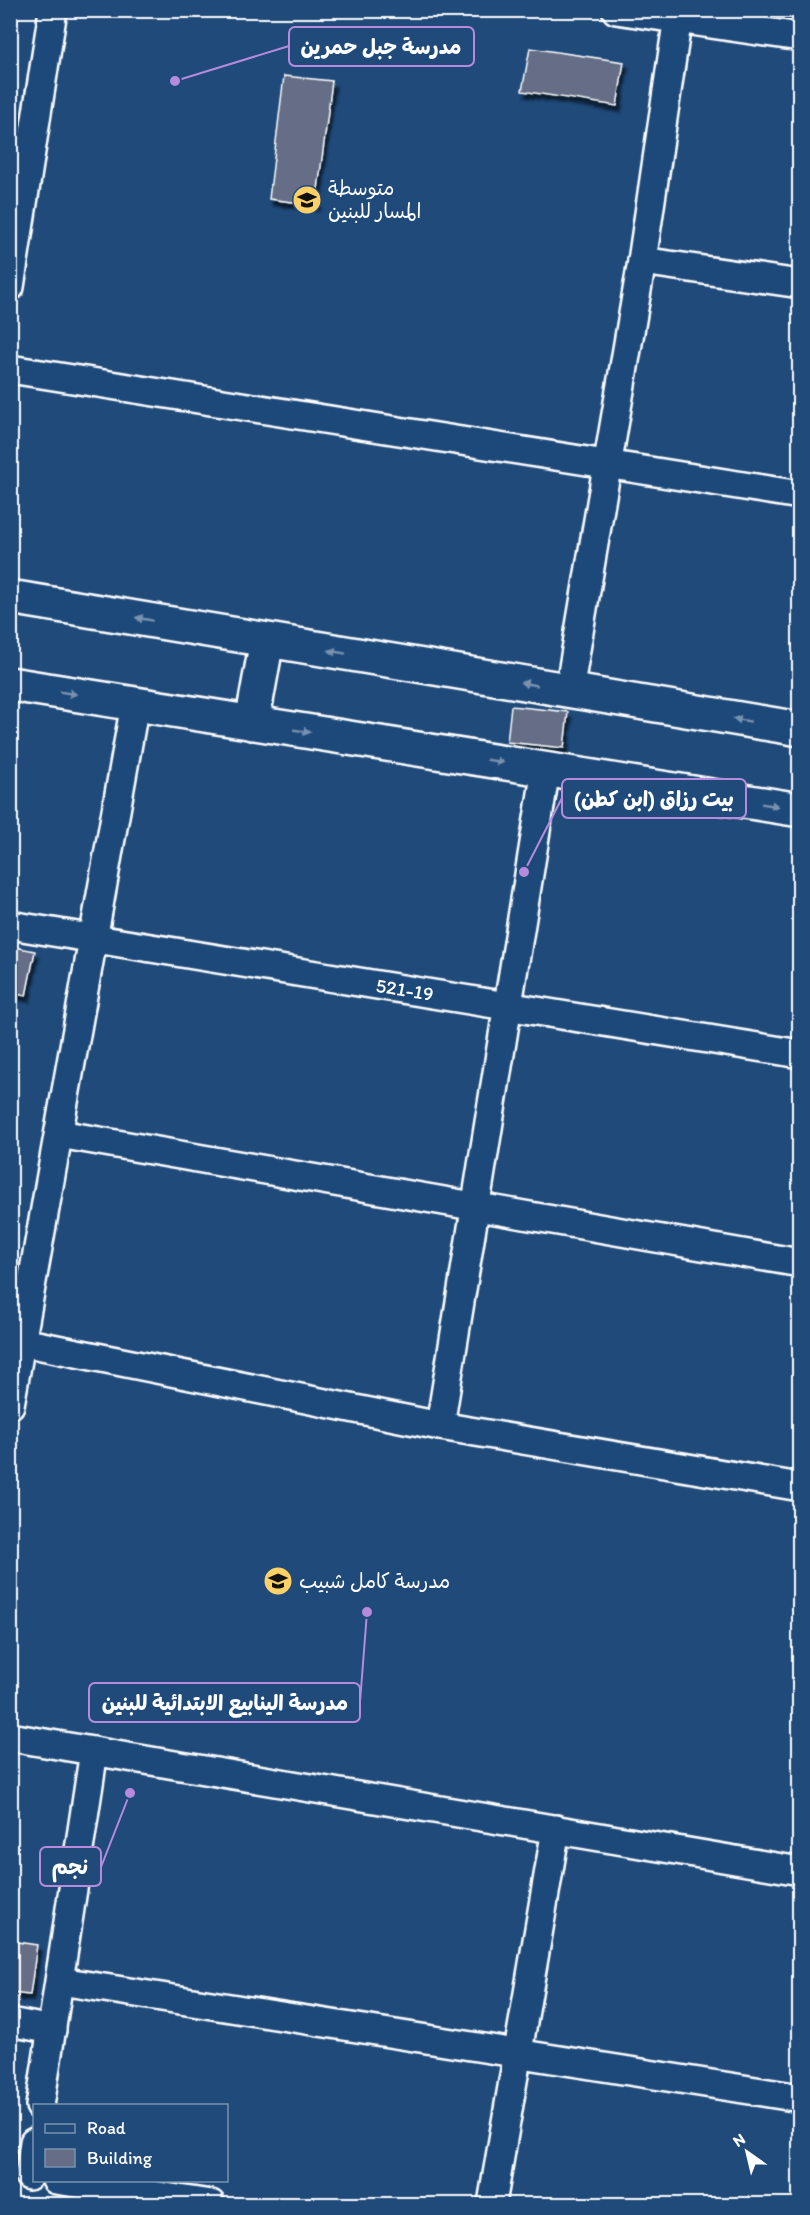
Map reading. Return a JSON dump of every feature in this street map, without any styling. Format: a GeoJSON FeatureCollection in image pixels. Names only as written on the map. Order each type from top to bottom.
{"type":"FeatureCollection","features":[{"type":"Feature","properties":{"kind":"street"},"geometry":{"type":"LineString","coordinates":[[10,287],[21,155],[53,10]]}},
{"type":"Feature","properties":{"kind":"street"},"geometry":{"type":"LineString","coordinates":[[616,10],[678,16],[800,37]]}},
{"type":"Feature","properties":{"kind":"street"},"geometry":{"type":"LineString","coordinates":[[569,691],[642,261],[678,16]]}},
{"type":"Feature","properties":{"kind":"street"},"geometry":{"type":"LineString","coordinates":[[642,261],[800,284]]}},
{"type":"Feature","properties":{"kind":"street"},"geometry":{"type":"LineString","coordinates":[[10,369],[800,495]]}},
{"type":"Feature","properties":{"kind":"street"},"geometry":{"type":"LineString","coordinates":[[10,597],[800,729]]}},
{"type":"Feature","properties":{"kind":"street"},"geometry":{"type":"LineString","coordinates":[[252,723],[267,640]]}},
{"type":"Feature","properties":{"kind":"street"},"geometry":{"type":"LineString","coordinates":[[10,684],[800,810]]}},
{"type":"Feature","properties":{"kind":"street"},"geometry":{"type":"LineString","coordinates":[[10,1405],[135,704]]}},
{"type":"Feature","properties":{"kind":"street"},"geometry":{"type":"LineString","coordinates":[[440,1426],[546,769]]}},
{"type":"Feature","properties":{"kind":"street","name":"521-19"},"geometry":{"type":"LineString","coordinates":[[10,925],[800,1054]]}},
{"type":"Feature","properties":{"kind":"street"},"geometry":{"type":"LineString","coordinates":[[58,1134],[800,1263]]}},
{"type":"Feature","properties":{"kind":"street"},"geometry":{"type":"LineString","coordinates":[[22,1342],[440,1426],[800,1487]]}},
{"type":"Feature","properties":{"kind":"street"},"geometry":{"type":"LineString","coordinates":[[10,1737],[800,1871]]}},
{"type":"Feature","properties":{"kind":"street"},"geometry":{"type":"LineString","coordinates":[[40,2104],[94,1751]]}},
{"type":"Feature","properties":{"kind":"street"},"geometry":{"type":"LineString","coordinates":[[492,2205],[556,1829]]}},
{"type":"Feature","properties":{"kind":"street"},"geometry":{"type":"LineString","coordinates":[[60,1982],[800,2098]]}},
{"type":"Feature","properties":{"kind":"street"},"geometry":{"type":"LineString","coordinates":[[10,2022],[52,2030]]}},
{"type":"Feature","properties":{"kind":"street"},"geometry":{"type":"LineString","coordinates":[[25,2176],[33,2146]]}},
{"type":"Feature","properties":{"kind":"street"},"geometry":{"type":"LineString","coordinates":[[62,2182],[211,2205]]}},
{"type":"Feature","properties":{"kind":"building"},"geometry":{"type":"Polygon","coordinates":[[[530,48],[624,62],[617,106],[522,91],[530,48]]]}},
{"type":"Feature","properties":{"kind":"building"},"geometry":{"type":"Polygon","coordinates":[[[284,76],[332,81],[316,205],[269,199],[284,76]]]}},
{"type":"Feature","properties":{"kind":"building"},"geometry":{"type":"Polygon","coordinates":[[[511,706],[568,712],[564,748],[507,742],[511,706]]]}},
{"type":"Feature","properties":{"kind":"building"},"geometry":{"type":"Polygon","coordinates":[[[10,946],[35,951],[26,996],[10,993],[10,946]]]}},
{"type":"Feature","properties":{"kind":"building"},"geometry":{"type":"Polygon","coordinates":[[[10,1941],[37,1945],[30,1995],[10,1993],[10,1941]]]}},
{"type":"Feature","properties":{"kind":"place","name":"مدرسة جبل حمرين"},"geometry":{"type":"Point","coordinates":[175,81]}},
{"type":"Feature","properties":{"kind":"place","name":"متوسطة المسار للبنين"},"geometry":{"type":"Point","coordinates":[307,200]}},
{"type":"Feature","properties":{"kind":"place","name":"بيت رزاق (ابن كطن)"},"geometry":{"type":"Point","coordinates":[524,872]}},
{"type":"Feature","properties":{"kind":"place","name":"مدرسة كامل شبيب"},"geometry":{"type":"Point","coordinates":[278,1581]}},
{"type":"Feature","properties":{"kind":"place","name":"مدرسة الينابيع الابتدائية للبنين"},"geometry":{"type":"Point","coordinates":[367,1612]}},
{"type":"Feature","properties":{"kind":"place","name":"نجم"},"geometry":{"type":"Point","coordinates":[130,1793]}}]}
